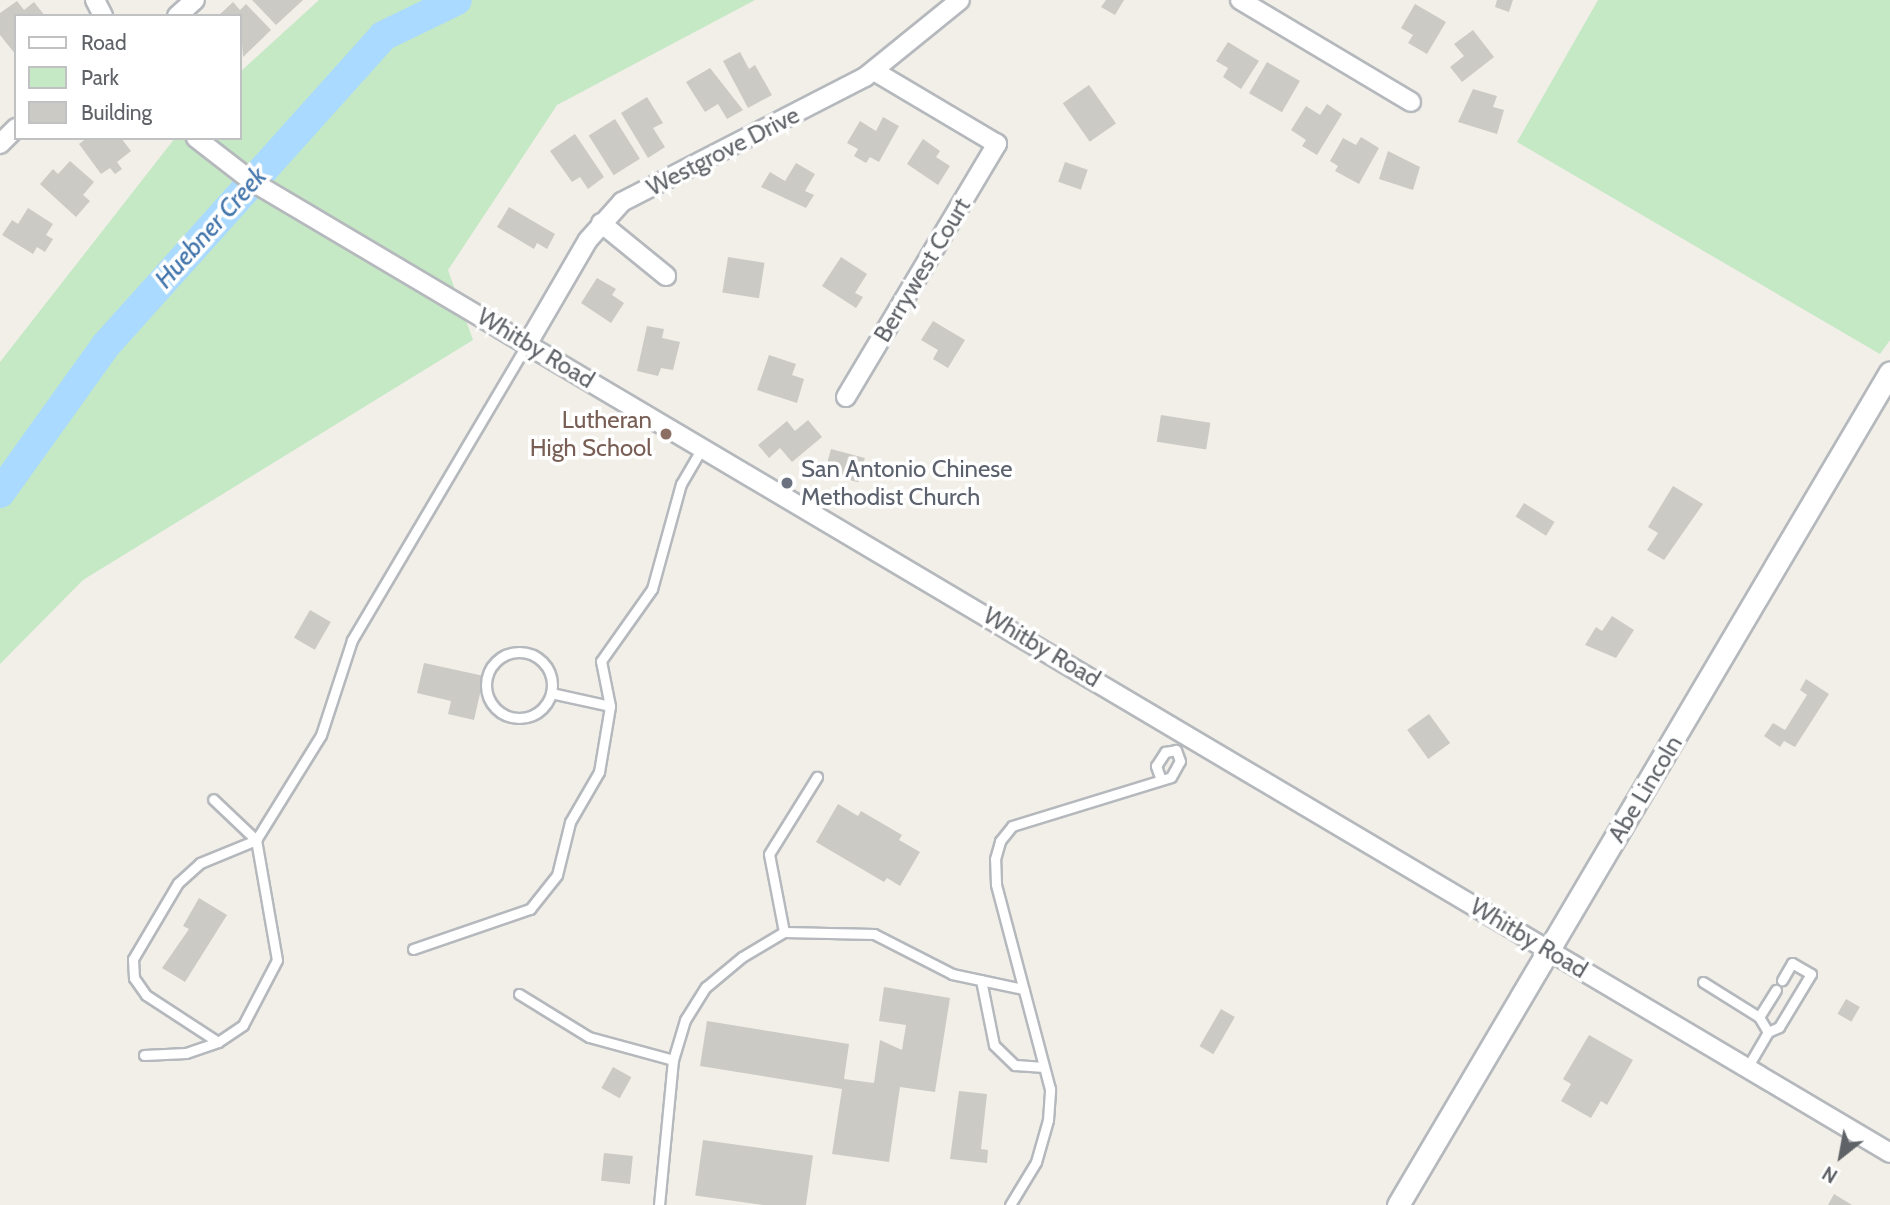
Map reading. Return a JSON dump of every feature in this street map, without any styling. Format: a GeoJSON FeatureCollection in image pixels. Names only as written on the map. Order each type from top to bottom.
{"type":"FeatureCollection","features":[{"type":"Feature","properties":{"kind":"street"},"geometry":{"type":"LineString","coordinates":[[179,14],[195,0]]}},
{"type":"Feature","properties":{"kind":"street","name":"Westgrove Drive"},"geometry":{"type":"LineString","coordinates":[[528,343],[601,223],[622,202],[874,71],[960,0]]}},
{"type":"Feature","properties":{"kind":"street"},"geometry":{"type":"LineString","coordinates":[[1240,0],[1411,102]]}},
{"type":"Feature","properties":{"kind":"street","name":"Berrywest Court"},"geometry":{"type":"LineString","coordinates":[[846,397],[997,144],[874,71]]}},
{"type":"Feature","properties":{"kind":"street"},"geometry":{"type":"LineString","coordinates":[[0,144],[14,130]]}},
{"type":"Feature","properties":{"kind":"street","name":"Whitby Road"},"geometry":{"type":"LineString","coordinates":[[198,140],[253,181],[1187,733],[1890,1153]]}},
{"type":"Feature","properties":{"kind":"street"},"geometry":{"type":"LineString","coordinates":[[601,223],[666,276]]}},
{"type":"Feature","properties":{"kind":"street","name":"Abe Lincoln"},"geometry":{"type":"LineString","coordinates":[[1398,1205],[1890,372]]}},
{"type":"Feature","properties":{"kind":"lane"},"geometry":{"type":"LineString","coordinates":[[218,1042],[146,995],[134,978],[133,959],[178,883],[200,863],[256,841],[321,735],[352,640],[528,343]]}},
{"type":"Feature","properties":{"kind":"lane"},"geometry":{"type":"LineString","coordinates":[[413,949],[530,909],[556,875],[570,822],[599,772],[610,706],[601,661],[652,589],[681,484],[703,447]]}},
{"type":"Feature","properties":{"kind":"lane"},"geometry":{"type":"LineString","coordinates":[[522,652],[533,655],[549,671],[551,693],[540,711],[510,716],[493,705],[488,674],[501,657],[522,652]]}},
{"type":"Feature","properties":{"kind":"lane"},"geometry":{"type":"LineString","coordinates":[[551,693],[610,706]]}},
{"type":"Feature","properties":{"kind":"lane"},"geometry":{"type":"LineString","coordinates":[[1160,777],[1156,766],[1165,752],[1176,750],[1187,733]]}},
{"type":"Feature","properties":{"kind":"lane"},"geometry":{"type":"LineString","coordinates":[[1010,1205],[1036,1162],[1048,1120],[1049,1089],[996,884],[995,859],[1000,841],[1012,826],[1160,777],[1171,776],[1180,761],[1176,750]]}},
{"type":"Feature","properties":{"kind":"lane"},"geometry":{"type":"LineString","coordinates":[[784,932],[769,853],[817,777]]}},
{"type":"Feature","properties":{"kind":"lane"},"geometry":{"type":"LineString","coordinates":[[144,1055],[187,1053],[218,1042],[243,1025],[277,960],[256,841],[213,799]]}},
{"type":"Feature","properties":{"kind":"lane"},"geometry":{"type":"LineString","coordinates":[[659,1205],[673,1060],[685,1020],[706,987],[742,957],[784,932],[874,934],[952,974],[1023,989]]}},
{"type":"Feature","properties":{"kind":"lane"},"geometry":{"type":"LineString","coordinates":[[1747,1068],[1768,1032],[1779,1027],[1811,974],[1793,963],[1782,980]]}},
{"type":"Feature","properties":{"kind":"lane"},"geometry":{"type":"LineString","coordinates":[[981,980],[994,1045],[1015,1065],[1044,1067]]}},
{"type":"Feature","properties":{"kind":"lane"},"geometry":{"type":"LineString","coordinates":[[1703,982],[1759,1017],[1768,1032]]}},
{"type":"Feature","properties":{"kind":"lane"},"geometry":{"type":"LineString","coordinates":[[1759,1017],[1776,990]]}},
{"type":"Feature","properties":{"kind":"lane"},"geometry":{"type":"LineString","coordinates":[[519,995],[589,1037],[673,1060]]}},
{"type":"Feature","properties":{"kind":"green space"},"geometry":{"type":"Polygon","coordinates":[[[319,0],[755,0],[557,105],[448,270],[473,340],[83,580],[0,664],[0,362],[173,140],[242,140],[242,70],[319,0]]]}},
{"type":"Feature","properties":{"kind":"green space"},"geometry":{"type":"Polygon","coordinates":[[[1598,0],[1890,0],[1890,340],[1880,354],[1517,142],[1598,0]]]}},
{"type":"Feature","properties":{"kind":"building"},"geometry":{"type":"Polygon","coordinates":[[[252,0],[303,0],[276,25],[252,0]]]}},
{"type":"Feature","properties":{"kind":"building"},"geometry":{"type":"Polygon","coordinates":[[[1106,0],[1124,0],[1115,15],[1101,7],[1106,0]]]}},
{"type":"Feature","properties":{"kind":"building"},"geometry":{"type":"Polygon","coordinates":[[[1497,0],[1513,0],[1509,12],[1495,7],[1497,0]]]}},
{"type":"Feature","properties":{"kind":"building"},"geometry":{"type":"Polygon","coordinates":[[[17,1],[24,10],[34,2],[43,14],[14,14],[14,52],[0,35],[0,13],[17,1]]]}},
{"type":"Feature","properties":{"kind":"building"},"geometry":{"type":"Polygon","coordinates":[[[233,2],[240,10],[246,4],[271,30],[243,57],[242,14],[220,14],[233,2]]]}},
{"type":"Feature","properties":{"kind":"building"},"geometry":{"type":"Polygon","coordinates":[[[1415,4],[1446,22],[1427,54],[1408,43],[1413,35],[1401,28],[1415,4]]]}},
{"type":"Feature","properties":{"kind":"building"},"geometry":{"type":"Polygon","coordinates":[[[1473,30],[1494,57],[1462,82],[1450,67],[1464,56],[1454,44],[1473,30]]]}},
{"type":"Feature","properties":{"kind":"building"},"geometry":{"type":"Polygon","coordinates":[[[1228,42],[1259,61],[1241,89],[1223,77],[1228,68],[1216,61],[1228,42]]]}},
{"type":"Feature","properties":{"kind":"building"},"geometry":{"type":"Polygon","coordinates":[[[740,52],[749,69],[755,65],[772,95],[748,108],[723,61],[740,52]]]}},
{"type":"Feature","properties":{"kind":"building"},"geometry":{"type":"Polygon","coordinates":[[[1267,62],[1300,81],[1282,112],[1249,93],[1267,62]]]}},
{"type":"Feature","properties":{"kind":"building"},"geometry":{"type":"Polygon","coordinates":[[[710,68],[743,110],[727,119],[718,104],[705,112],[686,82],[710,68]]]}},
{"type":"Feature","properties":{"kind":"building"},"geometry":{"type":"Polygon","coordinates":[[[1089,85],[1116,124],[1090,142],[1063,103],[1089,85]]]}},
{"type":"Feature","properties":{"kind":"building"},"geometry":{"type":"Polygon","coordinates":[[[1473,89],[1497,96],[1493,107],[1504,110],[1497,134],[1458,122],[1473,89]]]}},
{"type":"Feature","properties":{"kind":"building"},"geometry":{"type":"Polygon","coordinates":[[[647,97],[663,123],[653,128],[665,147],[648,158],[621,113],[647,97]]]}},
{"type":"Feature","properties":{"kind":"building"},"geometry":{"type":"Polygon","coordinates":[[[1327,104],[1342,114],[1317,155],[1302,146],[1306,140],[1291,130],[1306,106],[1320,115],[1327,104]]]}},
{"type":"Feature","properties":{"kind":"building"},"geometry":{"type":"Polygon","coordinates":[[[883,117],[899,126],[879,162],[870,157],[866,163],[854,156],[858,149],[847,143],[860,121],[876,131],[883,117]]]}},
{"type":"Feature","properties":{"kind":"building"},"geometry":{"type":"Polygon","coordinates":[[[615,119],[640,159],[614,175],[589,135],[615,119]]]}},
{"type":"Feature","properties":{"kind":"building"},"geometry":{"type":"Polygon","coordinates":[[[575,134],[604,177],[588,189],[580,177],[572,182],[550,151],[575,134]]]}},
{"type":"Feature","properties":{"kind":"building"},"geometry":{"type":"Polygon","coordinates":[[[1361,137],[1379,148],[1359,184],[1335,171],[1338,166],[1330,161],[1343,138],[1356,145],[1361,137]]]}},
{"type":"Feature","properties":{"kind":"building"},"geometry":{"type":"Polygon","coordinates":[[[923,139],[940,151],[936,157],[950,166],[938,185],[907,164],[923,139]]]}},
{"type":"Feature","properties":{"kind":"building"},"geometry":{"type":"Polygon","coordinates":[[[84,140],[123,140],[131,151],[117,162],[122,169],[115,174],[110,168],[101,174],[79,144],[84,140]]]}},
{"type":"Feature","properties":{"kind":"building"},"geometry":{"type":"Polygon","coordinates":[[[1388,151],[1420,167],[1413,190],[1379,179],[1388,151]]]}},
{"type":"Feature","properties":{"kind":"building"},"geometry":{"type":"Polygon","coordinates":[[[70,161],[94,182],[83,195],[90,201],[76,217],[40,184],[53,169],[58,174],[70,161]]]}},
{"type":"Feature","properties":{"kind":"building"},"geometry":{"type":"Polygon","coordinates":[[[1065,162],[1088,170],[1081,190],[1058,182],[1065,162]]]}},
{"type":"Feature","properties":{"kind":"building"},"geometry":{"type":"Polygon","coordinates":[[[796,163],[815,174],[805,191],[814,195],[806,208],[761,187],[770,172],[785,181],[796,163]]]}},
{"type":"Feature","properties":{"kind":"building"},"geometry":{"type":"Polygon","coordinates":[[[509,207],[555,234],[547,249],[537,243],[534,249],[497,227],[509,207]]]}},
{"type":"Feature","properties":{"kind":"building"},"geometry":{"type":"Polygon","coordinates":[[[28,208],[53,224],[46,235],[53,239],[45,252],[37,247],[33,254],[2,235],[12,220],[18,224],[28,208]]]}},
{"type":"Feature","properties":{"kind":"building"},"geometry":{"type":"Polygon","coordinates":[[[728,257],[765,263],[759,298],[722,293],[728,257]]]}},
{"type":"Feature","properties":{"kind":"building"},"geometry":{"type":"Polygon","coordinates":[[[841,257],[867,274],[855,293],[863,297],[856,308],[822,286],[841,257]]]}},
{"type":"Feature","properties":{"kind":"building"},"geometry":{"type":"Polygon","coordinates":[[[597,278],[616,289],[612,295],[624,303],[611,323],[581,303],[597,278]]]}},
{"type":"Feature","properties":{"kind":"building"},"geometry":{"type":"Polygon","coordinates":[[[933,321],[965,340],[948,368],[933,359],[938,350],[921,340],[933,321]]]}},
{"type":"Feature","properties":{"kind":"building"},"geometry":{"type":"Polygon","coordinates":[[[647,326],[664,329],[662,338],[680,342],[673,370],[661,368],[658,376],[637,371],[647,326]]]}},
{"type":"Feature","properties":{"kind":"building"},"geometry":{"type":"Polygon","coordinates":[[[769,355],[796,364],[792,375],[804,379],[797,403],[757,390],[769,355]]]}},
{"type":"Feature","properties":{"kind":"building"},"geometry":{"type":"Polygon","coordinates":[[[1161,415],[1210,423],[1206,449],[1157,442],[1161,415]]]}},
{"type":"Feature","properties":{"kind":"building"},"geometry":{"type":"Polygon","coordinates":[[[808,420],[822,437],[792,462],[780,448],[769,458],[758,445],[787,421],[795,431],[808,420]]]}},
{"type":"Feature","properties":{"kind":"building"},"geometry":{"type":"Polygon","coordinates":[[[831,449],[865,458],[858,482],[825,473],[831,449]]]}},
{"type":"Feature","properties":{"kind":"building"},"geometry":{"type":"Polygon","coordinates":[[[1673,486],[1703,504],[1664,560],[1647,550],[1658,533],[1648,527],[1673,486]]]}},
{"type":"Feature","properties":{"kind":"building"},"geometry":{"type":"Polygon","coordinates":[[[1524,503],[1555,522],[1546,536],[1516,517],[1524,503]]]}},
{"type":"Feature","properties":{"kind":"building"},"geometry":{"type":"Polygon","coordinates":[[[310,610],[331,622],[315,650],[294,638],[310,610]]]}},
{"type":"Feature","properties":{"kind":"building"},"geometry":{"type":"Polygon","coordinates":[[[1612,616],[1634,630],[1616,658],[1585,645],[1596,627],[1602,631],[1612,616]]]}},
{"type":"Feature","properties":{"kind":"building"},"geometry":{"type":"Polygon","coordinates":[[[424,663],[484,676],[474,720],[448,714],[451,701],[417,693],[424,663]]]}},
{"type":"Feature","properties":{"kind":"building"},"geometry":{"type":"Polygon","coordinates":[[[1806,679],[1829,694],[1795,747],[1784,741],[1780,747],[1764,736],[1773,723],[1785,730],[1807,695],[1800,690],[1806,679]]]}},
{"type":"Feature","properties":{"kind":"building"},"geometry":{"type":"Polygon","coordinates":[[[1429,714],[1450,743],[1428,759],[1407,730],[1429,714]]]}},
{"type":"Feature","properties":{"kind":"building"},"geometry":{"type":"Polygon","coordinates":[[[838,804],[858,816],[861,811],[902,835],[899,840],[920,852],[900,886],[887,878],[884,882],[816,842],[838,804]]]}},
{"type":"Feature","properties":{"kind":"building"},"geometry":{"type":"Polygon","coordinates":[[[199,898],[227,915],[185,982],[162,968],[189,929],[183,926],[199,898]]]}},
{"type":"Feature","properties":{"kind":"building"},"geometry":{"type":"Polygon","coordinates":[[[884,987],[950,998],[935,1092],[900,1087],[889,1162],[832,1154],[842,1089],[700,1066],[707,1021],[849,1044],[844,1079],[874,1083],[880,1040],[902,1050],[906,1025],[879,1021],[884,987]]]}},
{"type":"Feature","properties":{"kind":"building"},"geometry":{"type":"Polygon","coordinates":[[[1846,999],[1860,1007],[1851,1022],[1838,1014],[1846,999]]]}},
{"type":"Feature","properties":{"kind":"building"},"geometry":{"type":"Polygon","coordinates":[[[1221,1009],[1235,1017],[1213,1054],[1200,1046],[1221,1009]]]}},
{"type":"Feature","properties":{"kind":"building"},"geometry":{"type":"Polygon","coordinates":[[[1589,1035],[1633,1060],[1607,1105],[1601,1101],[1591,1118],[1561,1101],[1571,1084],[1563,1079],[1589,1035]]]}},
{"type":"Feature","properties":{"kind":"building"},"geometry":{"type":"Polygon","coordinates":[[[613,1067],[631,1077],[620,1098],[601,1088],[613,1067]]]}},
{"type":"Feature","properties":{"kind":"building"},"geometry":{"type":"Polygon","coordinates":[[[959,1091],[987,1094],[981,1149],[988,1150],[987,1163],[950,1159],[959,1091]]]}},
{"type":"Feature","properties":{"kind":"building"},"geometry":{"type":"Polygon","coordinates":[[[703,1140],[813,1155],[806,1205],[763,1205],[695,1195],[703,1140]]]}},
{"type":"Feature","properties":{"kind":"building"},"geometry":{"type":"Polygon","coordinates":[[[604,1153],[633,1156],[630,1184],[601,1181],[604,1153]]]}},
{"type":"Feature","properties":{"kind":"building"},"geometry":{"type":"Polygon","coordinates":[[[1834,1194],[1852,1205],[1828,1205],[1834,1194]]]}},
{"type":"Feature","properties":{"kind":"waterway","name":"Huebner Creek"},"geometry":{"type":"LineString","coordinates":[[0,493],[106,345],[383,36],[457,0]]}},
{"type":"Feature","properties":{"kind":"place","name":"Lutheran High School"},"geometry":{"type":"Point","coordinates":[666,434]}},
{"type":"Feature","properties":{"kind":"place","name":"San Antonio Chinese Methodist Church"},"geometry":{"type":"Point","coordinates":[787,483]}}]}
